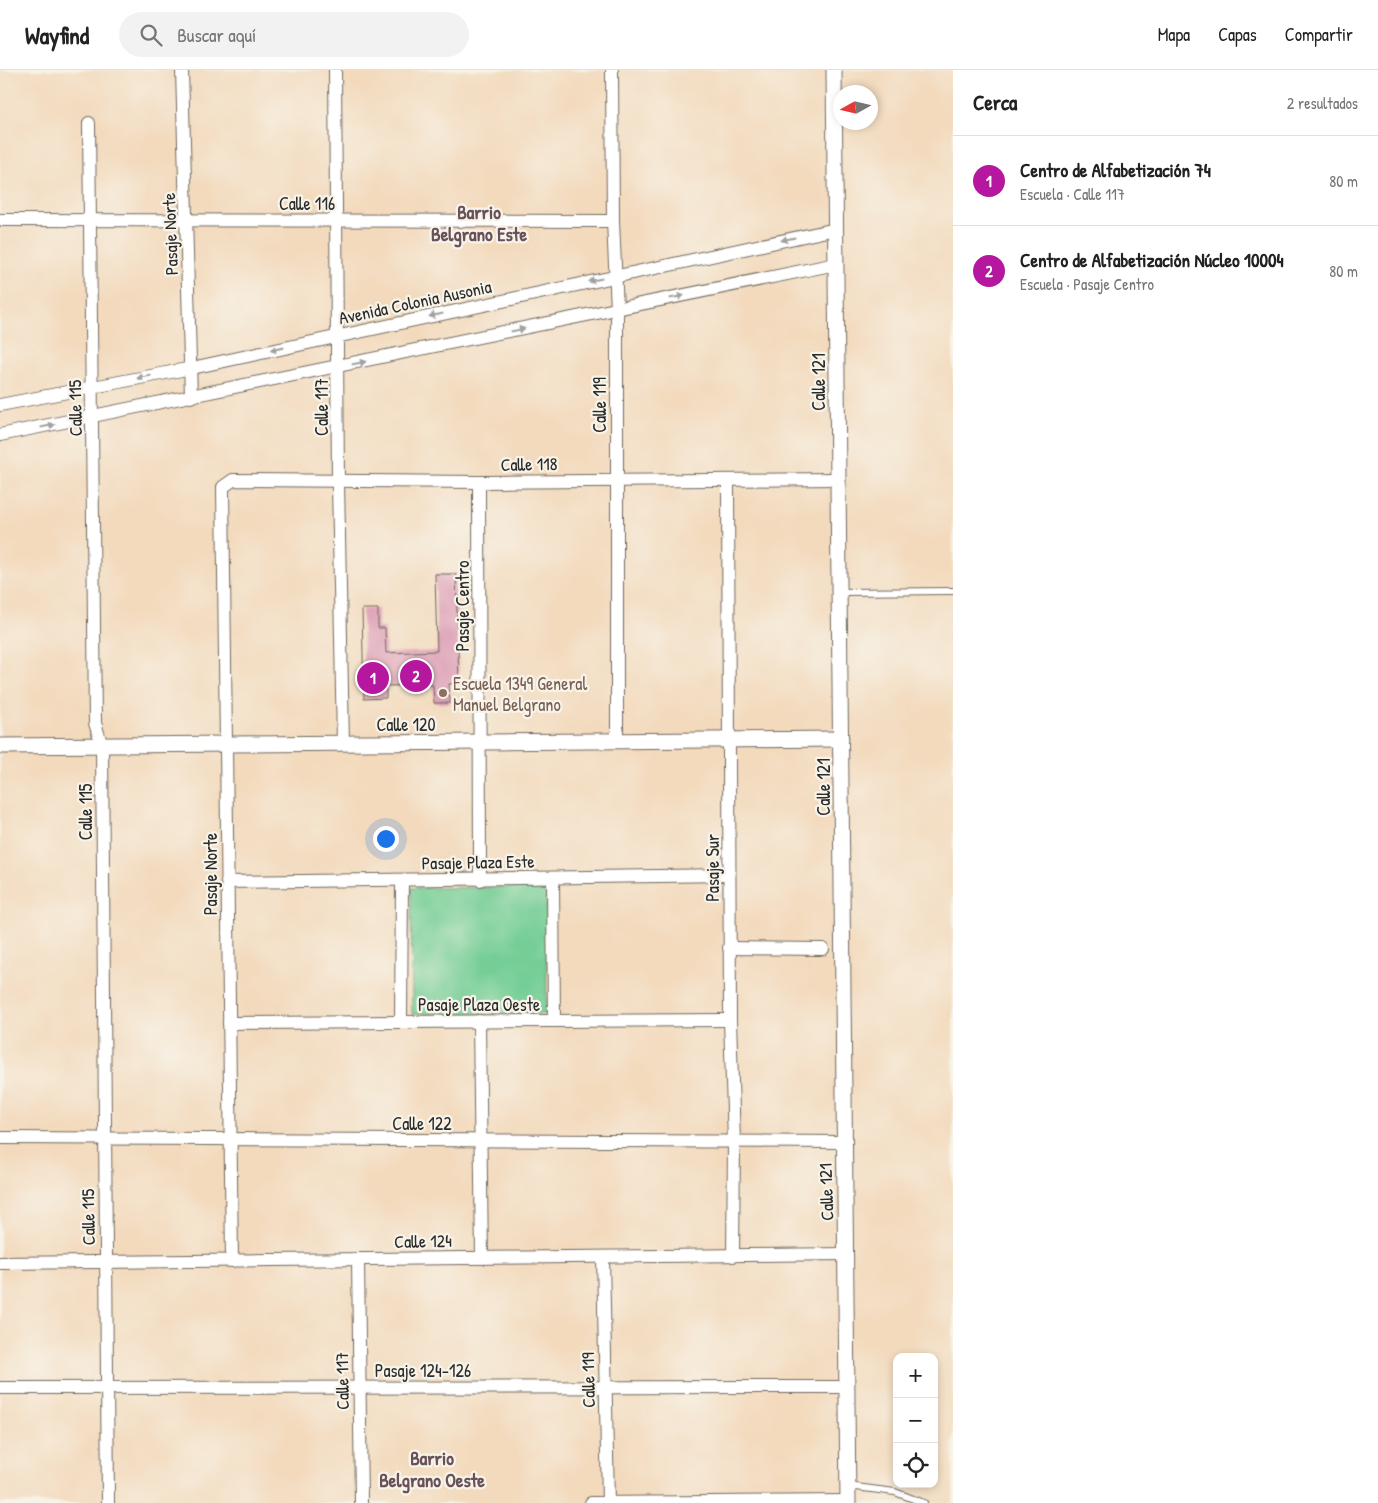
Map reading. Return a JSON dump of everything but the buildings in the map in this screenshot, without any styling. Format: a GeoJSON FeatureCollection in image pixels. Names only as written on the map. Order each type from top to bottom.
{"type":"FeatureCollection","features":[{"type":"Feature","properties":{"kind":"street","name":"Pasaje Norte"},"geometry":{"type":"LineString","coordinates":[[182,70],[188,220],[191,397]]}},
{"type":"Feature","properties":{"kind":"street","name":"Calle 117"},"geometry":{"type":"LineString","coordinates":[[335,70],[338,482],[343,743]]}},
{"type":"Feature","properties":{"kind":"street","name":"Calle 119"},"geometry":{"type":"LineString","coordinates":[[612,70],[613,221],[617,310],[617,741]]}},
{"type":"Feature","properties":{"kind":"street","name":"Calle 121"},"geometry":{"type":"LineString","coordinates":[[834,70],[848,1502]]}},
{"type":"Feature","properties":{"kind":"street","name":"Calle 115"},"geometry":{"type":"LineString","coordinates":[[89,123],[95,723],[102,746],[108,1503]]}},
{"type":"Feature","properties":{"kind":"street","name":"Calle 116"},"geometry":{"type":"LineString","coordinates":[[0,220],[613,221]]}},
{"type":"Feature","properties":{"kind":"street","name":"Avenida Colonia Ausonia"},"geometry":{"type":"LineString","coordinates":[[0,405],[192,368],[836,229]]}},
{"type":"Feature","properties":{"kind":"street"},"geometry":{"type":"LineString","coordinates":[[0,435],[338,368],[836,264]]}},
{"type":"Feature","properties":{"kind":"street","name":"Calle 118"},"geometry":{"type":"LineString","coordinates":[[223,487],[232,480],[479,482],[838,480]]}},
{"type":"Feature","properties":{"kind":"street","name":"Pasaje Sur"},"geometry":{"type":"LineString","coordinates":[[728,480],[730,1020],[734,1142],[733,1256]]}},
{"type":"Feature","properties":{"kind":"street","name":"Pasaje Centro"},"geometry":{"type":"LineString","coordinates":[[479,482],[480,880]]}},
{"type":"Feature","properties":{"kind":"street","name":"Pasaje Norte"},"geometry":{"type":"LineString","coordinates":[[223,487],[227,744],[229,1139],[232,1260]]}},
{"type":"Feature","properties":{"kind":"street","name":"Calle 120"},"geometry":{"type":"LineString","coordinates":[[0,746],[841,739]]}},
{"type":"Feature","properties":{"kind":"street","name":"Pasaje Plaza Este"},"geometry":{"type":"LineString","coordinates":[[227,882],[553,879],[729,875]]}},
{"type":"Feature","properties":{"kind":"street"},"geometry":{"type":"LineString","coordinates":[[553,879],[554,1021]]}},
{"type":"Feature","properties":{"kind":"street"},"geometry":{"type":"LineString","coordinates":[[401,1022],[402,881]]}},
{"type":"Feature","properties":{"kind":"street"},"geometry":{"type":"LineString","coordinates":[[730,948],[823,949]]}},
{"type":"Feature","properties":{"kind":"street","name":"Pasaje Plaza Oeste"},"geometry":{"type":"LineString","coordinates":[[229,1023],[730,1020]]}},
{"type":"Feature","properties":{"kind":"street"},"geometry":{"type":"LineString","coordinates":[[480,1022],[482,1258]]}},
{"type":"Feature","properties":{"kind":"street","name":"Calle 122"},"geometry":{"type":"LineString","coordinates":[[0,1138],[844,1142]]}},
{"type":"Feature","properties":{"kind":"street","name":"Calle 124"},"geometry":{"type":"LineString","coordinates":[[0,1263],[847,1254]]}},
{"type":"Feature","properties":{"kind":"street","name":"Calle 119"},"geometry":{"type":"LineString","coordinates":[[604,1257],[608,1503]]}},
{"type":"Feature","properties":{"kind":"street","name":"Calle 117"},"geometry":{"type":"LineString","coordinates":[[358,1259],[361,1503]]}},
{"type":"Feature","properties":{"kind":"street","name":"Pasaje 124-126"},"geometry":{"type":"LineString","coordinates":[[0,1388],[846,1387]]}},
{"type":"Feature","properties":{"kind":"street"},"geometry":{"type":"LineString","coordinates":[[591,1503],[848,1502]]}},
{"type":"Feature","properties":{"kind":"lane"},"geometry":{"type":"LineString","coordinates":[[839,592],[953,591]]}},
{"type":"Feature","properties":{"kind":"lane"},"geometry":{"type":"LineString","coordinates":[[848,1486],[895,1492],[924,1503]]}},
{"type":"Feature","properties":{"kind":"green space"},"geometry":{"type":"Polygon","coordinates":[[[546,887],[547,1014],[412,1014],[411,888],[546,887]]]}},
{"type":"Feature","properties":{"kind":"place","name":"Centro de Alfabetización Núcleo 10004"},"geometry":{"type":"Point","coordinates":[416,676]}},
{"type":"Feature","properties":{"kind":"place","name":"Centro de Alfabetización 74"},"geometry":{"type":"Point","coordinates":[373,678]}},
{"type":"Feature","properties":{"kind":"place","name":"Escuela 1349 General Manuel Belgrano"},"geometry":{"type":"Point","coordinates":[443,693]}},
{"type":"Feature","properties":{"kind":"district","name":"Barrio Belgrano Este"},"geometry":{"type":"Point","coordinates":[479,223]}},
{"type":"Feature","properties":{"kind":"district","name":"Barrio Belgrano Oeste"},"geometry":{"type":"Point","coordinates":[432,1469]}}]}
